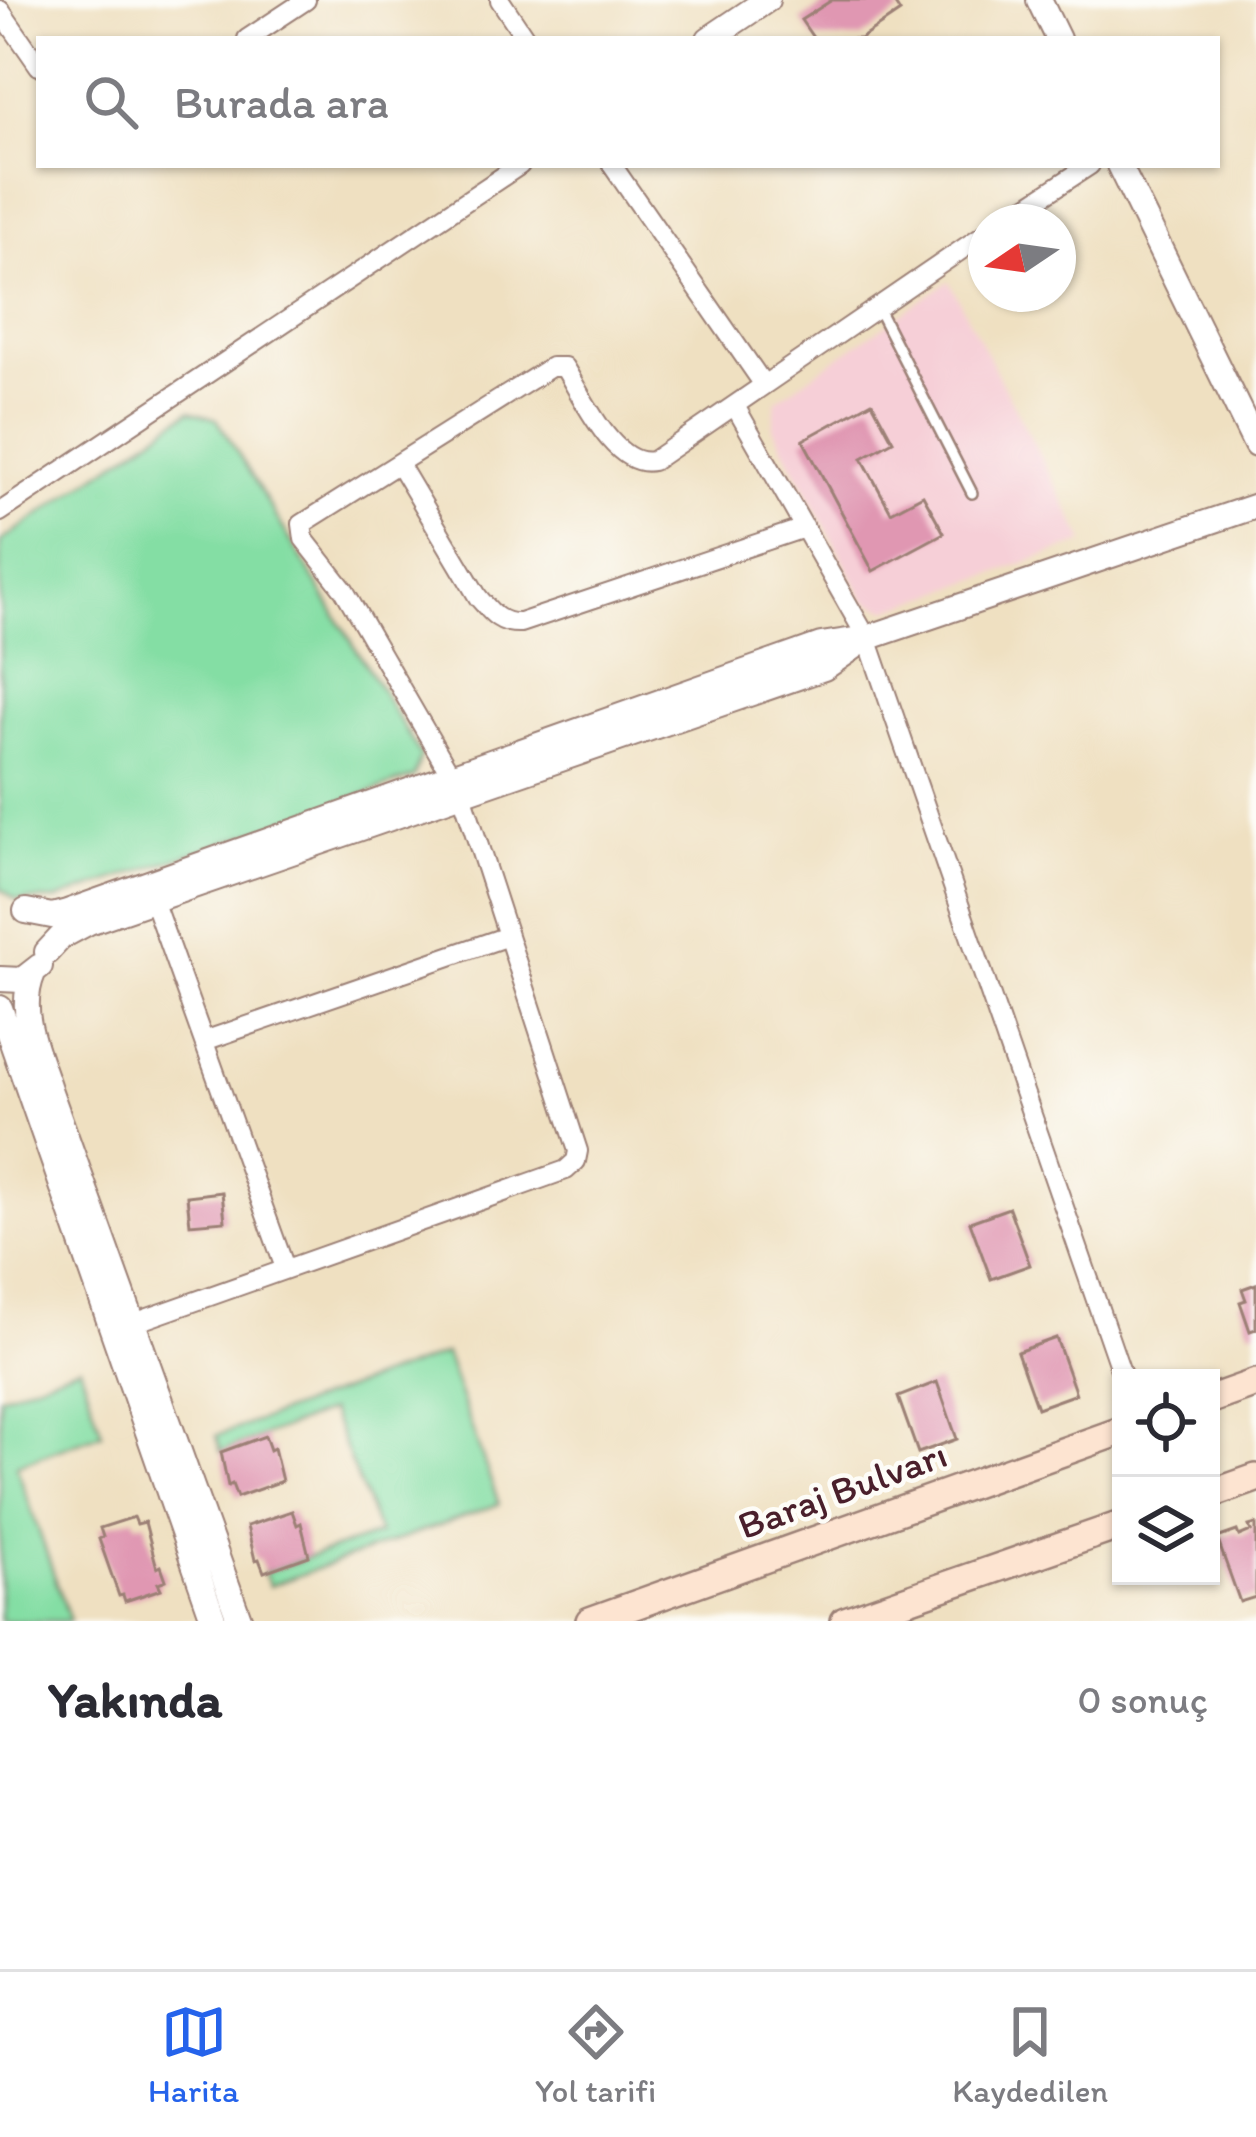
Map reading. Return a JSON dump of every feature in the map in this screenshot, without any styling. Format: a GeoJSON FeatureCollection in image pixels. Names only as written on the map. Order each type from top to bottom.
{"type":"FeatureCollection","features":[{"type":"Feature","properties":{"kind":"main road"},"geometry":{"type":"LineString","coordinates":[[1220,1396],[1256,1383]]}},
{"type":"Feature","properties":{"kind":"main road","name":"Baraj Bulvarı"},"geometry":{"type":"LineString","coordinates":[[590,1621],[1112,1434]]}},
{"type":"Feature","properties":{"kind":"main road"},"geometry":{"type":"LineString","coordinates":[[1220,1491],[1256,1478]]}},
{"type":"Feature","properties":{"kind":"main road"},"geometry":{"type":"LineString","coordinates":[[844,1621],[1112,1528]]}},
{"type":"Feature","properties":{"kind":"street"},"geometry":{"type":"LineString","coordinates":[[252,36],[306,0]]}},
{"type":"Feature","properties":{"kind":"street"},"geometry":{"type":"LineString","coordinates":[[500,0],[524,36]]}},
{"type":"Feature","properties":{"kind":"street"},"geometry":{"type":"LineString","coordinates":[[713,36],[767,0]]}},
{"type":"Feature","properties":{"kind":"street"},"geometry":{"type":"LineString","coordinates":[[1039,0],[1057,36]]}},
{"type":"Feature","properties":{"kind":"street"},"geometry":{"type":"LineString","coordinates":[[0,10],[36,62]]}},
{"type":"Feature","properties":{"kind":"street"},"geometry":{"type":"LineString","coordinates":[[0,512],[516,168]]}},
{"type":"Feature","properties":{"kind":"street"},"geometry":{"type":"LineString","coordinates":[[614,168],[764,385]]}},
{"type":"Feature","properties":{"kind":"street"},"geometry":{"type":"LineString","coordinates":[[1030,204],[1085,168]]}},
{"type":"Feature","properties":{"kind":"street"},"geometry":{"type":"LineString","coordinates":[[1120,168],[1256,444]]}},
{"type":"Feature","properties":{"kind":"street"},"geometry":{"type":"LineString","coordinates":[[134,1322],[566,1170],[578,1151],[457,783],[344,590],[304,538],[302,524],[551,367],[564,367],[598,424],[625,457],[638,464],[653,461],[968,245]]}},
{"type":"Feature","properties":{"kind":"street"},"geometry":{"type":"LineString","coordinates":[[735,406],[867,638],[1120,1369]]}},
{"type":"Feature","properties":{"kind":"street"},"geometry":{"type":"LineString","coordinates":[[399,464],[478,597],[494,616],[508,623],[520,623],[804,528]]}},
{"type":"Feature","properties":{"kind":"street"},"geometry":{"type":"LineString","coordinates":[[7,908],[52,916],[67,912],[824,668],[867,638],[1256,506]]}},
{"type":"Feature","properties":{"kind":"street"},"geometry":{"type":"LineString","coordinates":[[0,980],[22,980],[61,937],[89,922],[457,783]]}},
{"type":"Feature","properties":{"kind":"street"},"geometry":{"type":"LineString","coordinates":[[153,900],[285,1268]]}},
{"type":"Feature","properties":{"kind":"street"},"geometry":{"type":"LineString","coordinates":[[7,908],[44,927],[40,963],[25,999],[26,1017],[240,1621]]}},
{"type":"Feature","properties":{"kind":"street"},"geometry":{"type":"LineString","coordinates":[[204,1040],[508,936]]}},
{"type":"Feature","properties":{"kind":"street"},"geometry":{"type":"LineString","coordinates":[[0,1008],[214,1621]]}},
{"type":"Feature","properties":{"kind":"lane"},"geometry":{"type":"LineString","coordinates":[[876,305],[972,493]]}},
{"type":"Feature","properties":{"kind":"shaded area"},"geometry":{"type":"Polygon","coordinates":[[[949,281],[1085,542],[888,610],[865,601],[773,428],[776,400],[949,281]]]}},
{"type":"Feature","properties":{"kind":"green space"},"geometry":{"type":"Polygon","coordinates":[[[190,411],[217,419],[421,756],[414,777],[56,900],[16,900],[0,888],[0,542],[190,411]]]}},
{"type":"Feature","properties":{"kind":"green space"},"geometry":{"type":"Polygon","coordinates":[[[445,1354],[499,1504],[269,1586],[264,1572],[379,1534],[330,1411],[221,1452],[216,1436],[445,1354]]]}},
{"type":"Feature","properties":{"kind":"green space"},"geometry":{"type":"Polygon","coordinates":[[[80,1366],[102,1433],[16,1465],[70,1621],[0,1621],[0,1396],[80,1366]]]}},
{"type":"Feature","properties":{"kind":"building"},"geometry":{"type":"Polygon","coordinates":[[[832,0],[892,0],[900,12],[864,36],[812,36],[801,20],[832,0]]]}},
{"type":"Feature","properties":{"kind":"building"},"geometry":{"type":"Polygon","coordinates":[[[872,402],[893,441],[862,458],[891,512],[923,495],[944,533],[873,571],[803,440],[872,402]]]}},
{"type":"Feature","properties":{"kind":"building"},"geometry":{"type":"Polygon","coordinates":[[[222,1192],[225,1221],[190,1224],[187,1196],[222,1192]]]}},
{"type":"Feature","properties":{"kind":"building"},"geometry":{"type":"Polygon","coordinates":[[[1009,1208],[1030,1265],[991,1279],[970,1222],[1009,1208]]]}},
{"type":"Feature","properties":{"kind":"building"},"geometry":{"type":"Polygon","coordinates":[[[1256,1284],[1256,1329],[1250,1331],[1240,1302],[1246,1300],[1242,1289],[1256,1284]]]}},
{"type":"Feature","properties":{"kind":"building"},"geometry":{"type":"Polygon","coordinates":[[[1056,1338],[1076,1394],[1037,1408],[1017,1352],[1056,1338]]]}},
{"type":"Feature","properties":{"kind":"building"},"geometry":{"type":"Polygon","coordinates":[[[937,1382],[957,1439],[918,1453],[898,1397],[937,1382]]]}},
{"type":"Feature","properties":{"kind":"building"},"geometry":{"type":"Polygon","coordinates":[[[265,1436],[270,1450],[274,1448],[282,1481],[237,1497],[232,1484],[228,1486],[221,1452],[265,1436]]]}},
{"type":"Feature","properties":{"kind":"building"},"geometry":{"type":"Polygon","coordinates":[[[292,1511],[297,1525],[301,1523],[309,1556],[264,1572],[259,1559],[255,1560],[247,1526],[292,1511]]]}},
{"type":"Feature","properties":{"kind":"building"},"geometry":{"type":"Polygon","coordinates":[[[134,1517],[137,1524],[145,1522],[157,1568],[161,1566],[166,1580],[158,1583],[161,1589],[125,1601],[99,1539],[103,1537],[100,1528],[134,1517]]]}},
{"type":"Feature","properties":{"kind":"building"},"geometry":{"type":"Polygon","coordinates":[[[1256,1524],[1256,1597],[1240,1602],[1220,1537],[1237,1531],[1239,1536],[1251,1531],[1249,1526],[1256,1524]]]}}]}
